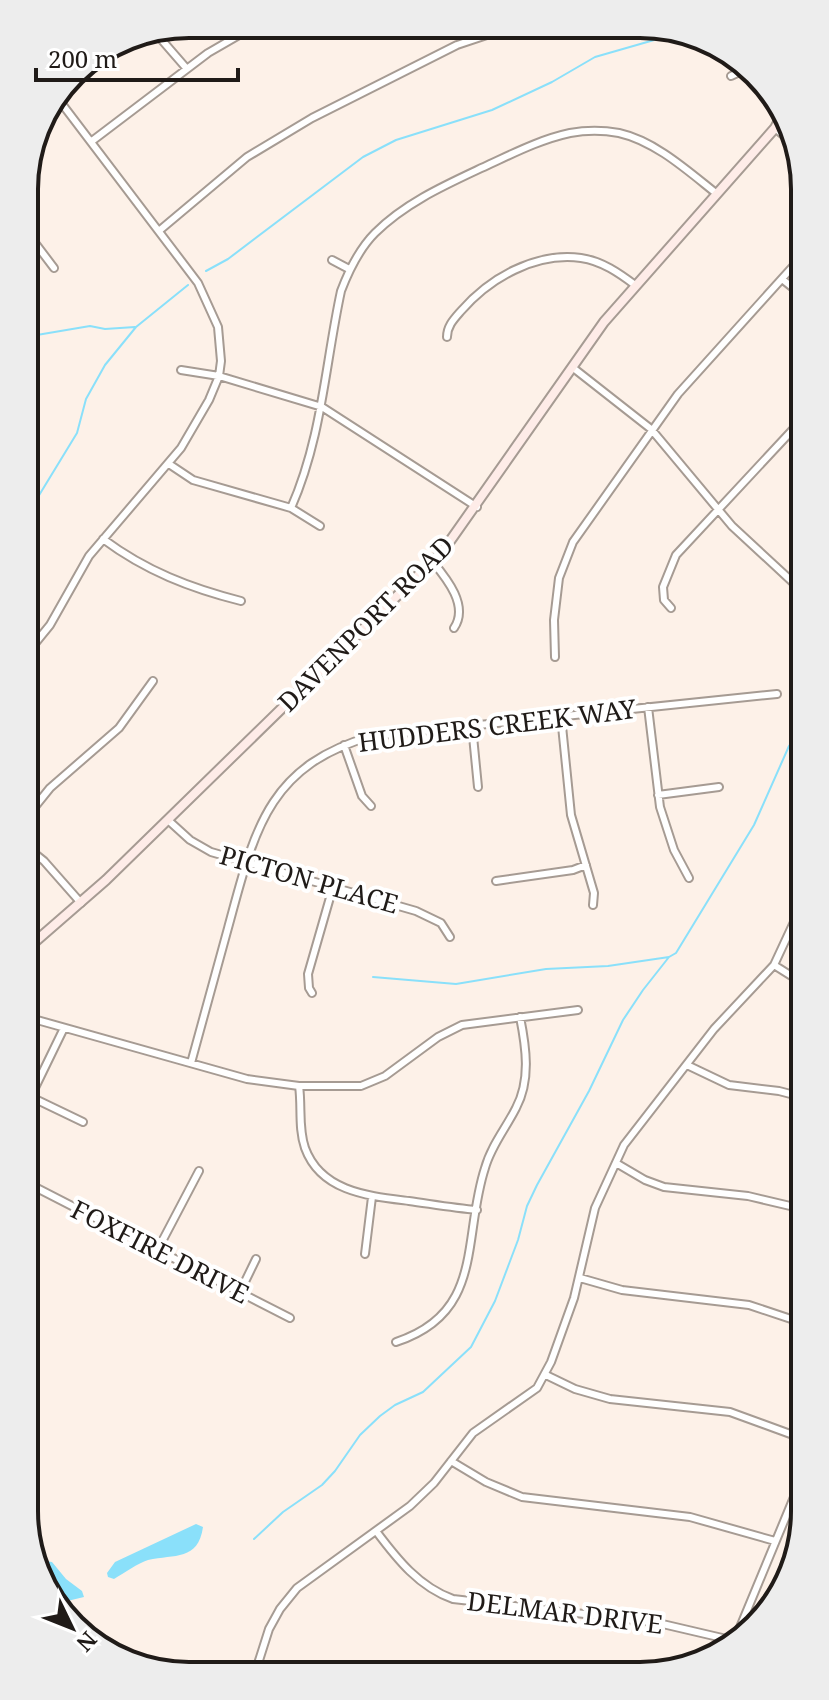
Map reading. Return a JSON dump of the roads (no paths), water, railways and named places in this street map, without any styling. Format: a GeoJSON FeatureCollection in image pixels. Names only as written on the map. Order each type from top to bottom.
{"type":"FeatureCollection","features":[{"type":"Feature","properties":{"kind":"street"},"geometry":{"type":"LineString","coordinates":[[92,141],[232,38]]}},
{"type":"Feature","properties":{"kind":"street"},"geometry":{"type":"LineString","coordinates":[[160,230],[247,157],[312,118],[457,45],[478,38]]}},
{"type":"Feature","properties":{"kind":"street"},"geometry":{"type":"LineString","coordinates":[[162,40],[187,69]]}},
{"type":"Feature","properties":{"kind":"street"},"geometry":{"type":"LineString","coordinates":[[731,76],[737,73]]}},
{"type":"Feature","properties":{"kind":"street"},"geometry":{"type":"LineString","coordinates":[[38,640],[50,625],[82,567],[169,464],[202,415],[219,376],[221,341],[215,316],[198,283],[63,105]]}},
{"type":"Feature","properties":{"kind":"street","name":"DAVENPORT ROAD"},"geometry":{"type":"LineString","coordinates":[[38,939],[168,820],[433,562],[477,507],[572,367],[635,285],[776,125]]}},
{"type":"Feature","properties":{"kind":"street"},"geometry":{"type":"LineString","coordinates":[[775,128],[779,132]]}},
{"type":"Feature","properties":{"kind":"street"},"geometry":{"type":"LineString","coordinates":[[291,508],[308,466],[322,407],[336,315],[349,269],[375,233],[412,204],[526,148],[567,133],[601,131],[637,138],[652,146],[717,194]]}},
{"type":"Feature","properties":{"kind":"street"},"geometry":{"type":"LineString","coordinates":[[38,247],[54,268]]}},
{"type":"Feature","properties":{"kind":"street"},"geometry":{"type":"LineString","coordinates":[[447,337],[447,329],[454,319],[478,293],[508,273],[538,262],[565,257],[590,259],[635,285]]}},
{"type":"Feature","properties":{"kind":"street"},"geometry":{"type":"LineString","coordinates":[[332,260],[349,269]]}},
{"type":"Feature","properties":{"kind":"street"},"geometry":{"type":"LineString","coordinates":[[555,657],[556,601],[566,557],[585,523],[651,429],[706,361],[791,269]]}},
{"type":"Feature","properties":{"kind":"street"},"geometry":{"type":"LineString","coordinates":[[782,279],[791,286]]}},
{"type":"Feature","properties":{"kind":"street"},"geometry":{"type":"LineString","coordinates":[[572,367],[651,429],[732,526],[791,581]]}},
{"type":"Feature","properties":{"kind":"street"},"geometry":{"type":"LineString","coordinates":[[181,370],[219,376],[322,407],[477,507]]}},
{"type":"Feature","properties":{"kind":"street"},"geometry":{"type":"LineString","coordinates":[[671,608],[663,593],[671,564],[682,547],[791,431]]}},
{"type":"Feature","properties":{"kind":"street"},"geometry":{"type":"LineString","coordinates":[[169,464],[193,480],[291,508],[320,526]]}},
{"type":"Feature","properties":{"kind":"street"},"geometry":{"type":"LineString","coordinates":[[103,539],[133,560],[169,579],[241,601]]}},
{"type":"Feature","properties":{"kind":"street"},"geometry":{"type":"LineString","coordinates":[[433,562],[448,580],[457,601],[459,614],[454,628]]}},
{"type":"Feature","properties":{"kind":"street"},"geometry":{"type":"LineString","coordinates":[[38,803],[50,788],[119,728],[153,681]]}},
{"type":"Feature","properties":{"kind":"street","name":"HUDDERS CREEK WAY"},"geometry":{"type":"LineString","coordinates":[[191,1063],[247,863],[263,818],[281,790],[317,758],[372,736],[777,694]]}},
{"type":"Feature","properties":{"kind":"street"},"geometry":{"type":"LineString","coordinates":[[648,707],[664,822],[689,878]]}},
{"type":"Feature","properties":{"kind":"street"},"geometry":{"type":"LineString","coordinates":[[561,716],[571,815],[594,893],[593,905]]}},
{"type":"Feature","properties":{"kind":"street"},"geometry":{"type":"LineString","coordinates":[[472,726],[478,787]]}},
{"type":"Feature","properties":{"kind":"street"},"geometry":{"type":"LineString","coordinates":[[344,745],[362,796],[371,806]]}},
{"type":"Feature","properties":{"kind":"street"},"geometry":{"type":"LineString","coordinates":[[658,795],[719,787]]}},
{"type":"Feature","properties":{"kind":"street","name":"PICTON PLACE"},"geometry":{"type":"LineString","coordinates":[[168,820],[202,848],[399,905],[433,918],[444,925],[450,937]]}},
{"type":"Feature","properties":{"kind":"street"},"geometry":{"type":"LineString","coordinates":[[38,856],[81,903]]}},
{"type":"Feature","properties":{"kind":"street"},"geometry":{"type":"LineString","coordinates":[[496,881],[573,870],[586,865]]}},
{"type":"Feature","properties":{"kind":"street"},"geometry":{"type":"LineString","coordinates":[[312,993],[308,974],[333,887]]}},
{"type":"Feature","properties":{"kind":"street"},"geometry":{"type":"LineString","coordinates":[[258,1662],[264,1641],[287,1599],[314,1574],[423,1495],[473,1433],[528,1396],[546,1375],[580,1278],[595,1208],[633,1132],[714,1029],[774,965],[791,928]]}},
{"type":"Feature","properties":{"kind":"street"},"geometry":{"type":"LineString","coordinates":[[774,965],[791,976]]}},
{"type":"Feature","properties":{"kind":"street"},"geometry":{"type":"LineString","coordinates":[[38,1020],[247,1079],[341,1088],[367,1085],[385,1076],[455,1028],[578,1010]]}},
{"type":"Feature","properties":{"kind":"street"},"geometry":{"type":"LineString","coordinates":[[396,1342],[429,1327],[454,1300],[470,1261],[486,1162],[517,1106],[524,1086],[526,1058],[520,1017]]}},
{"type":"Feature","properties":{"kind":"street"},"geometry":{"type":"LineString","coordinates":[[38,1083],[64,1028]]}},
{"type":"Feature","properties":{"kind":"street"},"geometry":{"type":"LineString","coordinates":[[687,1065],[729,1085],[791,1094]]}},
{"type":"Feature","properties":{"kind":"street"},"geometry":{"type":"LineString","coordinates":[[299,1086],[302,1136],[312,1161],[337,1185],[372,1197],[477,1210]]}},
{"type":"Feature","properties":{"kind":"street"},"geometry":{"type":"LineString","coordinates":[[38,1101],[83,1122]]}},
{"type":"Feature","properties":{"kind":"street"},"geometry":{"type":"LineString","coordinates":[[616,1163],[664,1187],[748,1196],[791,1206]]}},
{"type":"Feature","properties":{"kind":"street"},"geometry":{"type":"LineString","coordinates":[[157,1251],[199,1171]]}},
{"type":"Feature","properties":{"kind":"street","name":"FOXFIRE DRIVE"},"geometry":{"type":"LineString","coordinates":[[38,1189],[290,1318]]}},
{"type":"Feature","properties":{"kind":"street"},"geometry":{"type":"LineString","coordinates":[[365,1254],[372,1197]]}},
{"type":"Feature","properties":{"kind":"street"},"geometry":{"type":"LineString","coordinates":[[239,1294],[256,1259]]}},
{"type":"Feature","properties":{"kind":"street"},"geometry":{"type":"LineString","coordinates":[[580,1278],[622,1290],[749,1305],[791,1319]]}},
{"type":"Feature","properties":{"kind":"street"},"geometry":{"type":"LineString","coordinates":[[546,1375],[575,1389],[610,1399],[730,1412],[791,1434]]}},
{"type":"Feature","properties":{"kind":"street"},"geometry":{"type":"LineString","coordinates":[[451,1461],[486,1482],[522,1497],[690,1517],[775,1541]]}},
{"type":"Feature","properties":{"kind":"street"},"geometry":{"type":"LineString","coordinates":[[742,1622],[791,1503]]}},
{"type":"Feature","properties":{"kind":"street","name":"DELMAR DRIVE"},"geometry":{"type":"LineString","coordinates":[[376,1531],[415,1577],[453,1599],[654,1622],[722,1638]]}},
{"type":"Feature","properties":{"kind":"water"},"geometry":{"type":"Polygon","coordinates":[[[196,1524],[203,1527],[191,1551],[148,1560],[114,1579],[108,1577],[107,1573],[115,1562],[196,1524]]]}},
{"type":"Feature","properties":{"kind":"water"},"geometry":{"type":"Polygon","coordinates":[[[47,1561],[52,1562],[78,1588],[59,1588],[47,1561]]]}},
{"type":"Feature","properties":{"kind":"waterway"},"geometry":{"type":"LineString","coordinates":[[206,271],[228,259],[363,157],[396,140],[492,110],[552,82],[595,57],[658,39]]}},
{"type":"Feature","properties":{"kind":"waterway"},"geometry":{"type":"LineString","coordinates":[[38,497],[77,433],[86,399],[105,365],[136,327],[188,285]]}},
{"type":"Feature","properties":{"kind":"waterway"},"geometry":{"type":"LineString","coordinates":[[38,335],[90,326],[105,329],[135,327]]}},
{"type":"Feature","properties":{"kind":"waterway"},"geometry":{"type":"LineString","coordinates":[[254,1539],[283,1512],[322,1485],[360,1435],[380,1416],[423,1392],[471,1347],[495,1301],[527,1206],[623,1020],[669,957],[676,953],[754,825],[791,743]]}},
{"type":"Feature","properties":{"kind":"waterway"},"geometry":{"type":"LineString","coordinates":[[373,977],[456,984],[546,969],[608,966],[669,957]]}}]}
